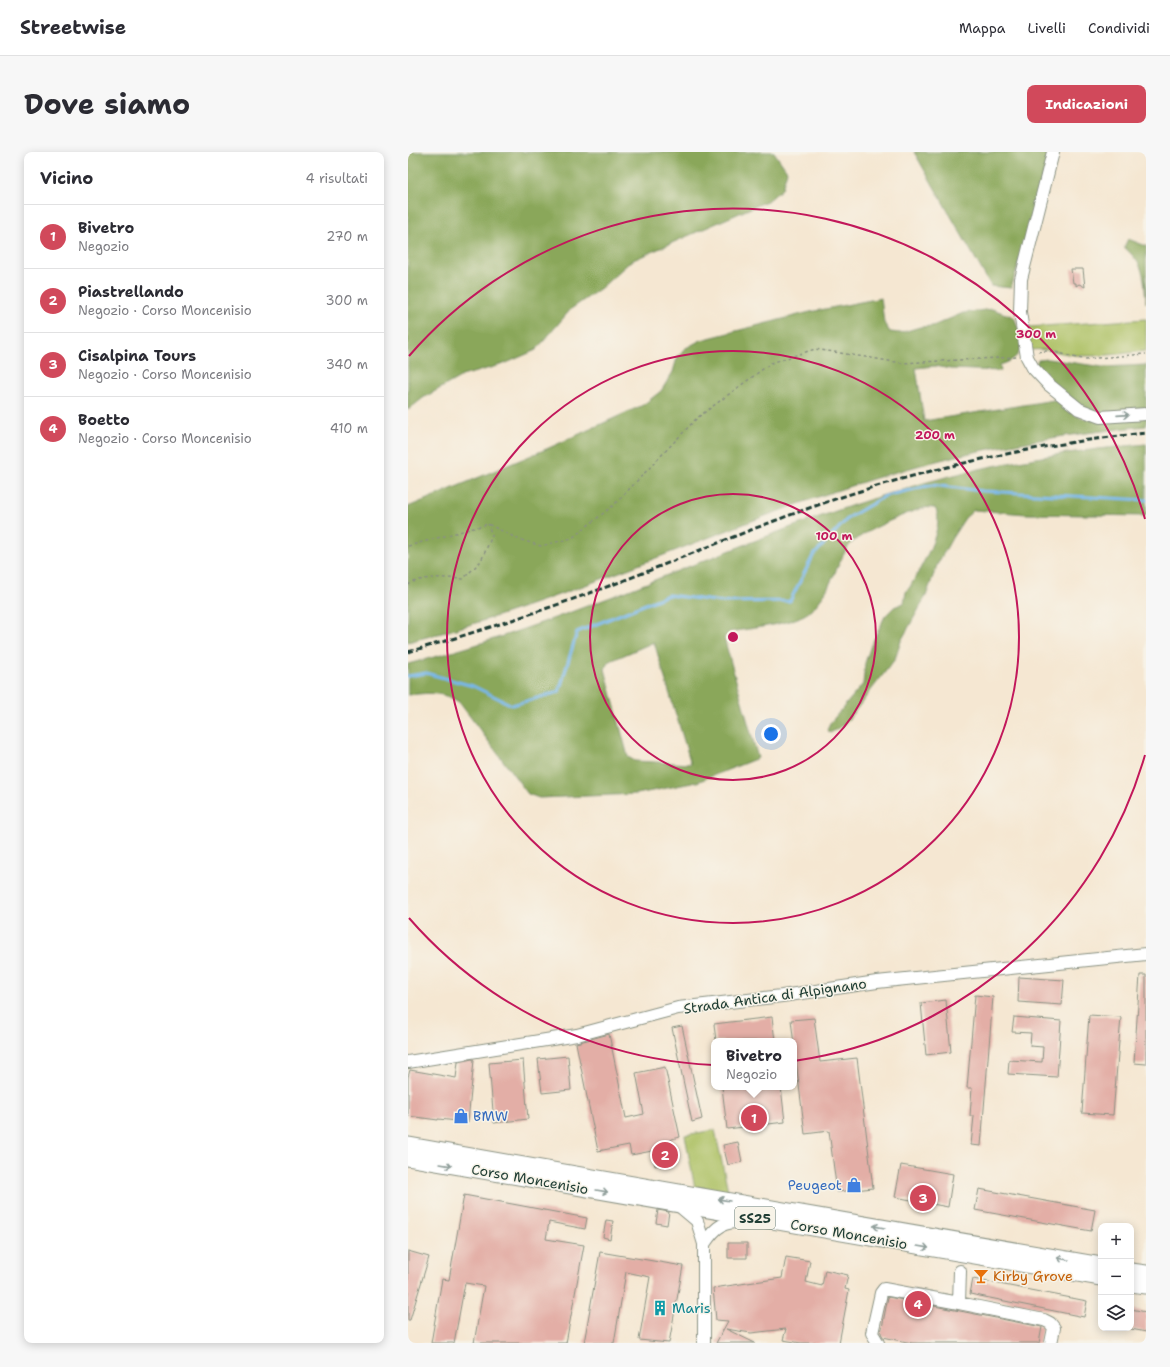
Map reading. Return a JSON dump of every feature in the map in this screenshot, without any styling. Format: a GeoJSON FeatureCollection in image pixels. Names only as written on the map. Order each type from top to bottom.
{"type":"FeatureCollection","features":[{"type":"Feature","properties":{"kind":"main road","name":"Corso Moncenisio"},"geometry":{"type":"LineString","coordinates":[[408,1145],[1098,1264]]}},
{"type":"Feature","properties":{"kind":"main road","name":"Corso Moncenisio"},"geometry":{"type":"LineString","coordinates":[[408,1158],[1098,1277]]}},
{"type":"Feature","properties":{"kind":"main road"},"geometry":{"type":"LineString","coordinates":[[1134,1271],[1146,1273]]}},
{"type":"Feature","properties":{"kind":"main road"},"geometry":{"type":"LineString","coordinates":[[1134,1284],[1146,1286]]}},
{"type":"Feature","properties":{"kind":"street"},"geometry":{"type":"LineString","coordinates":[[1053,152],[1021,279],[1020,312],[1027,357],[1033,368],[1048,384],[1079,409],[1100,417],[1146,414]]}},
{"type":"Feature","properties":{"kind":"street","name":"Strada Antica di Alpignano"},"geometry":{"type":"LineString","coordinates":[[408,1062],[577,1035],[678,1008],[782,996],[877,982],[1146,954]]}},
{"type":"Feature","properties":{"kind":"street"},"geometry":{"type":"LineString","coordinates":[[677,1205],[697,1221],[704,1244],[704,1343]]}},
{"type":"Feature","properties":{"kind":"street"},"geometry":{"type":"LineString","coordinates":[[704,1244],[714,1230],[719,1226],[727,1223],[761,1219]]}},
{"type":"Feature","properties":{"kind":"street"},"geometry":{"type":"LineString","coordinates":[[959,1303],[960,1271]]}},
{"type":"Feature","properties":{"kind":"street"},"geometry":{"type":"LineString","coordinates":[[878,1343],[872,1333],[881,1293],[884,1290],[1044,1320],[1050,1323],[1054,1328],[1051,1343]]}},
{"type":"Feature","properties":{"kind":"path"},"geometry":{"type":"LineString","coordinates":[[408,546],[488,524],[518,539],[541,546],[572,538],[615,504],[697,418],[771,363],[815,348],[902,363],[1027,357],[1043,351],[1080,358],[1146,354]]}},
{"type":"Feature","properties":{"kind":"path"},"geometry":{"type":"LineString","coordinates":[[408,585],[412,582],[437,578],[463,580],[481,561],[492,536],[488,524]]}},
{"type":"Feature","properties":{"kind":"green space"},"geometry":{"type":"Polygon","coordinates":[[[408,152],[774,152],[787,171],[782,189],[769,200],[631,261],[601,288],[571,309],[536,350],[504,364],[462,376],[423,398],[408,410],[408,152]]]}},
{"type":"Feature","properties":{"kind":"green space"},"geometry":{"type":"Polygon","coordinates":[[[914,152],[1049,152],[1029,230],[1011,288],[991,286],[914,152]]]}},
{"type":"Feature","properties":{"kind":"green space"},"geometry":{"type":"Polygon","coordinates":[[[1128,239],[1146,246],[1146,303],[1144,278],[1140,266],[1124,247],[1128,239]]]}},
{"type":"Feature","properties":{"kind":"green space"},"geometry":{"type":"Polygon","coordinates":[[[881,298],[884,323],[890,332],[900,333],[920,327],[933,326],[963,313],[992,309],[1014,317],[1020,333],[1021,346],[1019,352],[1009,362],[1000,365],[1001,371],[950,369],[935,366],[916,368],[924,421],[1054,400],[1077,416],[1093,421],[1035,365],[1038,360],[1048,359],[1103,367],[1146,365],[1146,426],[1005,446],[921,465],[856,484],[792,506],[538,602],[473,624],[408,642],[408,507],[551,447],[643,405],[661,391],[673,372],[677,358],[684,349],[701,340],[810,312],[881,298]]]}},
{"type":"Feature","properties":{"kind":"green space"},"geometry":{"type":"Polygon","coordinates":[[[1146,319],[1146,351],[1083,356],[1052,351],[1030,350],[1029,327],[1146,319]]]}},
{"type":"Feature","properties":{"kind":"green space"},"geometry":{"type":"Polygon","coordinates":[[[1146,444],[1146,516],[1026,514],[974,510],[965,518],[937,565],[926,596],[901,641],[895,659],[849,719],[841,727],[830,733],[827,730],[831,722],[863,684],[865,663],[870,648],[885,616],[894,607],[904,603],[906,592],[930,548],[937,526],[938,516],[935,508],[923,508],[906,514],[871,530],[853,542],[843,555],[822,598],[809,612],[782,623],[729,632],[724,638],[758,758],[697,782],[637,794],[539,798],[528,794],[459,702],[440,694],[428,693],[408,695],[408,664],[473,646],[537,624],[853,505],[917,485],[974,470],[1059,454],[1146,444]],[[654,642],[608,662],[605,669],[628,757],[635,761],[691,764],[654,642]]]}},
{"type":"Feature","properties":{"kind":"green space"},"geometry":{"type":"Polygon","coordinates":[[[715,1130],[729,1195],[695,1189],[685,1135],[715,1130]]]}},
{"type":"Feature","properties":{"kind":"building"},"geometry":{"type":"Polygon","coordinates":[[[1071,269],[1083,269],[1085,287],[1079,284],[1076,286],[1076,283],[1073,283],[1071,269]]]}},
{"type":"Feature","properties":{"kind":"building"},"geometry":{"type":"Polygon","coordinates":[[[1140,975],[1146,975],[1146,1064],[1134,1063],[1140,975]]]}},
{"type":"Feature","properties":{"kind":"building"},"geometry":{"type":"Polygon","coordinates":[[[1019,977],[1064,980],[1062,1005],[1018,1002],[1019,977]]]}},
{"type":"Feature","properties":{"kind":"building"},"geometry":{"type":"Polygon","coordinates":[[[975,995],[993,997],[981,1146],[971,1145],[974,1116],[970,1116],[972,1088],[967,1088],[975,995]]]}},
{"type":"Feature","properties":{"kind":"building"},"geometry":{"type":"Polygon","coordinates":[[[946,1000],[951,1052],[926,1055],[921,1003],[946,1000]]]}},
{"type":"Feature","properties":{"kind":"building"},"geometry":{"type":"Polygon","coordinates":[[[1089,1015],[1121,1017],[1113,1115],[1082,1113],[1089,1015]]]}},
{"type":"Feature","properties":{"kind":"building"},"geometry":{"type":"Polygon","coordinates":[[[772,1017],[775,1038],[716,1038],[714,1024],[772,1017]]]}},
{"type":"Feature","properties":{"kind":"building"},"geometry":{"type":"Polygon","coordinates":[[[1014,1017],[1061,1021],[1057,1077],[1008,1074],[1009,1060],[1042,1062],[1043,1047],[1030,1046],[1031,1033],[1012,1032],[1014,1017]]]}},
{"type":"Feature","properties":{"kind":"building"},"geometry":{"type":"Polygon","coordinates":[[[814,1018],[820,1062],[857,1058],[873,1188],[837,1192],[829,1131],[805,1134],[797,1069],[797,1038],[793,1038],[791,1020],[814,1018]]]}},
{"type":"Feature","properties":{"kind":"building"},"geometry":{"type":"Polygon","coordinates":[[[682,1026],[702,1119],[692,1122],[672,1028],[682,1026]]]}},
{"type":"Feature","properties":{"kind":"building"},"geometry":{"type":"Polygon","coordinates":[[[609,1034],[626,1118],[644,1114],[636,1073],[665,1067],[680,1137],[671,1139],[676,1161],[655,1166],[652,1151],[631,1155],[629,1145],[598,1151],[576,1043],[609,1034]]]}},
{"type":"Feature","properties":{"kind":"building"},"geometry":{"type":"Polygon","coordinates":[[[568,1056],[571,1090],[542,1093],[538,1059],[568,1056]]]}},
{"type":"Feature","properties":{"kind":"building"},"geometry":{"type":"Polygon","coordinates":[[[472,1059],[474,1060],[468,1122],[408,1116],[408,1077],[410,1070],[456,1078],[458,1062],[472,1059]]]}},
{"type":"Feature","properties":{"kind":"building"},"geometry":{"type":"Polygon","coordinates":[[[523,1060],[528,1119],[494,1123],[489,1063],[523,1060]]]}},
{"type":"Feature","properties":{"kind":"building"},"geometry":{"type":"Polygon","coordinates":[[[722,1090],[781,1090],[785,1122],[727,1129],[722,1090]]]}},
{"type":"Feature","properties":{"kind":"building"},"geometry":{"type":"Polygon","coordinates":[[[738,1142],[742,1162],[728,1165],[723,1145],[738,1142]]]}},
{"type":"Feature","properties":{"kind":"building"},"geometry":{"type":"Polygon","coordinates":[[[901,1165],[953,1174],[948,1207],[895,1197],[901,1165]]]}},
{"type":"Feature","properties":{"kind":"building"},"geometry":{"type":"Polygon","coordinates":[[[979,1189],[1095,1210],[1091,1231],[975,1210],[979,1189]]]}},
{"type":"Feature","properties":{"kind":"building"},"geometry":{"type":"Polygon","coordinates":[[[464,1195],[587,1218],[585,1229],[549,1222],[546,1239],[584,1245],[566,1343],[474,1343],[484,1286],[465,1283],[454,1343],[431,1343],[442,1279],[449,1280],[464,1195]]]}},
{"type":"Feature","properties":{"kind":"building"},"geometry":{"type":"Polygon","coordinates":[[[658,1210],[669,1212],[667,1225],[656,1223],[658,1210]]]}},
{"type":"Feature","properties":{"kind":"building"},"geometry":{"type":"Polygon","coordinates":[[[606,1220],[613,1221],[610,1239],[603,1237],[606,1220]]]}},
{"type":"Feature","properties":{"kind":"building"},"geometry":{"type":"Polygon","coordinates":[[[728,1243],[747,1243],[747,1258],[728,1258],[728,1243]]]}},
{"type":"Feature","properties":{"kind":"building"},"geometry":{"type":"Polygon","coordinates":[[[408,1251],[429,1257],[410,1320],[408,1320],[408,1251]]]}},
{"type":"Feature","properties":{"kind":"building","name":"Maris"},"geometry":{"type":"Polygon","coordinates":[[[600,1252],[683,1266],[669,1343],[639,1340],[650,1277],[626,1272],[614,1343],[584,1343],[600,1252]]]}},
{"type":"Feature","properties":{"kind":"building"},"geometry":{"type":"Polygon","coordinates":[[[786,1257],[810,1261],[806,1282],[822,1286],[825,1270],[848,1275],[845,1289],[849,1290],[839,1343],[801,1343],[783,1340],[786,1329],[751,1333],[726,1329],[755,1343],[716,1343],[728,1321],[716,1320],[713,1288],[782,1278],[786,1257]]]}},
{"type":"Feature","properties":{"kind":"building"},"geometry":{"type":"Polygon","coordinates":[[[973,1279],[1087,1301],[1084,1317],[970,1294],[973,1279]]]}},
{"type":"Feature","properties":{"kind":"building"},"geometry":{"type":"Polygon","coordinates":[[[888,1297],[1042,1327],[1039,1343],[912,1343],[883,1337],[881,1333],[888,1297]]]}},
{"type":"Feature","properties":{"kind":"building"},"geometry":{"type":"Polygon","coordinates":[[[1134,1310],[1146,1312],[1146,1332],[1134,1330],[1134,1310]]]}},
{"type":"Feature","properties":{"kind":"waterway"},"geometry":{"type":"LineString","coordinates":[[408,676],[426,673],[473,686],[512,705],[559,692],[577,632],[668,595],[723,602],[790,601],[813,556],[848,518],[885,496],[932,485],[983,491],[1146,500]]}},
{"type":"Feature","properties":{"kind":"railway"},"geometry":{"type":"LineString","coordinates":[[408,652],[571,600],[790,515],[857,492],[922,473],[985,458],[1049,446],[1146,433]]}},
{"type":"Feature","properties":{"kind":"place","name":"BMW"},"geometry":{"type":"Point","coordinates":[461,1116]}},
{"type":"Feature","properties":{"kind":"place","name":"Bivetro"},"geometry":{"type":"Point","coordinates":[754,1118]}},
{"type":"Feature","properties":{"kind":"place","name":"Piastrellando"},"geometry":{"type":"Point","coordinates":[665,1155]}},
{"type":"Feature","properties":{"kind":"place","name":"Peugeot"},"geometry":{"type":"Point","coordinates":[854,1185]}},
{"type":"Feature","properties":{"kind":"place","name":"Cisalpina Tours"},"geometry":{"type":"Point","coordinates":[923,1198]}},
{"type":"Feature","properties":{"kind":"place","name":"Kirby Grove"},"geometry":{"type":"Point","coordinates":[981,1276]}},
{"type":"Feature","properties":{"kind":"place","name":"Boetto"},"geometry":{"type":"Point","coordinates":[918,1304]}},
{"type":"Feature","properties":{"kind":"place","name":"Maris"},"geometry":{"type":"Point","coordinates":[660,1308]}}]}
